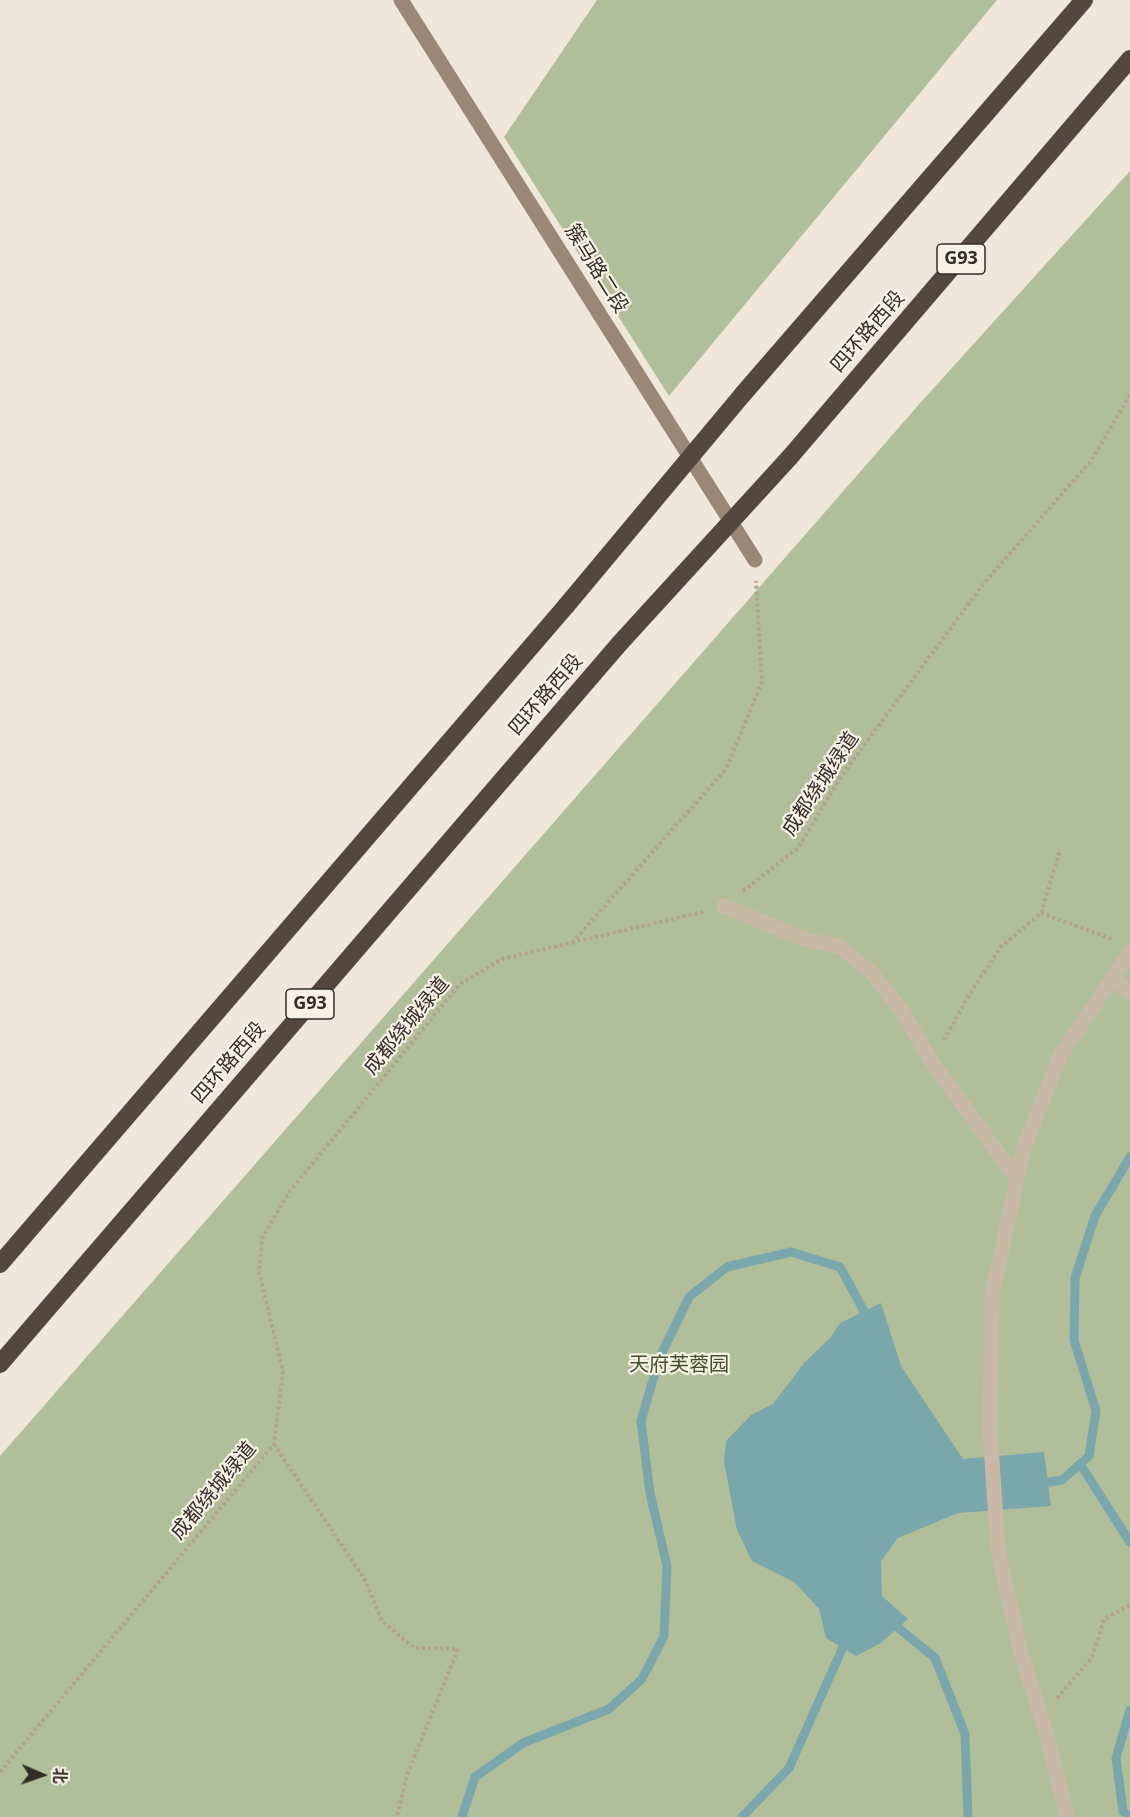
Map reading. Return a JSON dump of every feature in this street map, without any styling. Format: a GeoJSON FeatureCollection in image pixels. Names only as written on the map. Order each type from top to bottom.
{"type":"FeatureCollection","features":[{"type":"Feature","properties":{"kind":"highway"},"geometry":{"type":"LineString","coordinates":[[0,1264],[566,606],[743,394],[1084,0]]}},
{"type":"Feature","properties":{"kind":"highway","name":"四环路西段"},"geometry":{"type":"LineString","coordinates":[[0,1364],[620,643],[790,457],[1130,59]]}},
{"type":"Feature","properties":{"kind":"main road","name":"簇马路二段"},"geometry":{"type":"LineString","coordinates":[[401,0],[755,560]]}},
{"type":"Feature","properties":{"kind":"lane"},"geometry":{"type":"LineString","coordinates":[[724,906],[804,939],[840,947],[871,972],[902,1011],[932,1062],[1017,1179]]}},
{"type":"Feature","properties":{"kind":"lane"},"geometry":{"type":"LineString","coordinates":[[1067,1817],[1041,1717],[1020,1649],[998,1550],[990,1431],[992,1295],[1024,1147],[1060,1056],[1112,977],[1124,946]]}},
{"type":"Feature","properties":{"kind":"lane"},"geometry":{"type":"LineString","coordinates":[[1112,977],[1130,993]]}},
{"type":"Feature","properties":{"kind":"path","name":"成都绕城绿道"},"geometry":{"type":"LineString","coordinates":[[0,1772],[274,1444],[283,1371],[259,1272],[262,1238],[290,1191],[460,984],[502,960],[724,906],[798,848],[840,778],[984,583],[1091,461],[1130,395]]}},
{"type":"Feature","properties":{"kind":"path"},"geometry":{"type":"LineString","coordinates":[[572,943],[726,770],[762,682],[755,560]]}},
{"type":"Feature","properties":{"kind":"path"},"geometry":{"type":"LineString","coordinates":[[932,1062],[969,995],[1001,947],[1041,913],[1060,850]]}},
{"type":"Feature","properties":{"kind":"path"},"geometry":{"type":"LineString","coordinates":[[1041,913],[1124,946]]}},
{"type":"Feature","properties":{"kind":"path"},"geometry":{"type":"LineString","coordinates":[[274,1444],[365,1580],[382,1621],[414,1648],[458,1649],[407,1775],[397,1817]]}},
{"type":"Feature","properties":{"kind":"path"},"geometry":{"type":"LineString","coordinates":[[1041,1717],[1092,1658],[1104,1619],[1130,1605]]}},
{"type":"Feature","properties":{"kind":"green space"},"geometry":{"type":"Polygon","coordinates":[[[597,0],[997,0],[669,396],[504,137],[597,0]]]}},
{"type":"Feature","properties":{"kind":"green space","name":"天府芙蓉园"},"geometry":{"type":"Polygon","coordinates":[[[1130,171],[1130,1817],[0,1817],[0,1456],[922,401],[1130,171]]]}},
{"type":"Feature","properties":{"kind":"water"},"geometry":{"type":"Polygon","coordinates":[[[881,1303],[901,1366],[963,1459],[1044,1452],[1051,1506],[958,1513],[898,1538],[881,1561],[882,1596],[908,1619],[881,1643],[856,1656],[826,1638],[819,1609],[794,1582],[752,1561],[737,1530],[724,1462],[726,1441],[751,1415],[773,1404],[804,1363],[830,1338],[840,1323],[881,1303]]]}},
{"type":"Feature","properties":{"kind":"waterway"},"geometry":{"type":"LineString","coordinates":[[1036,1484],[1062,1480],[1089,1456],[1096,1411],[1074,1340],[1075,1278],[1095,1216],[1130,1157]]}},
{"type":"Feature","properties":{"kind":"waterway"},"geometry":{"type":"LineString","coordinates":[[462,1817],[475,1777],[523,1743],[609,1709],[642,1679],[664,1636],[667,1566],[650,1493],[641,1421],[659,1359],[689,1297],[727,1267],[791,1252],[840,1267],[865,1313],[867,1322]]}},
{"type":"Feature","properties":{"kind":"waterway"},"geometry":{"type":"LineString","coordinates":[[1080,1464],[1130,1542]]}},
{"type":"Feature","properties":{"kind":"waterway"},"geometry":{"type":"LineString","coordinates":[[891,1622],[935,1658],[965,1734],[968,1817]]}},
{"type":"Feature","properties":{"kind":"waterway"},"geometry":{"type":"LineString","coordinates":[[742,1817],[789,1768],[847,1638]]}},
{"type":"Feature","properties":{"kind":"waterway"},"geometry":{"type":"LineString","coordinates":[[1129,1817],[1123,1811],[1116,1758],[1130,1710]]}}]}
